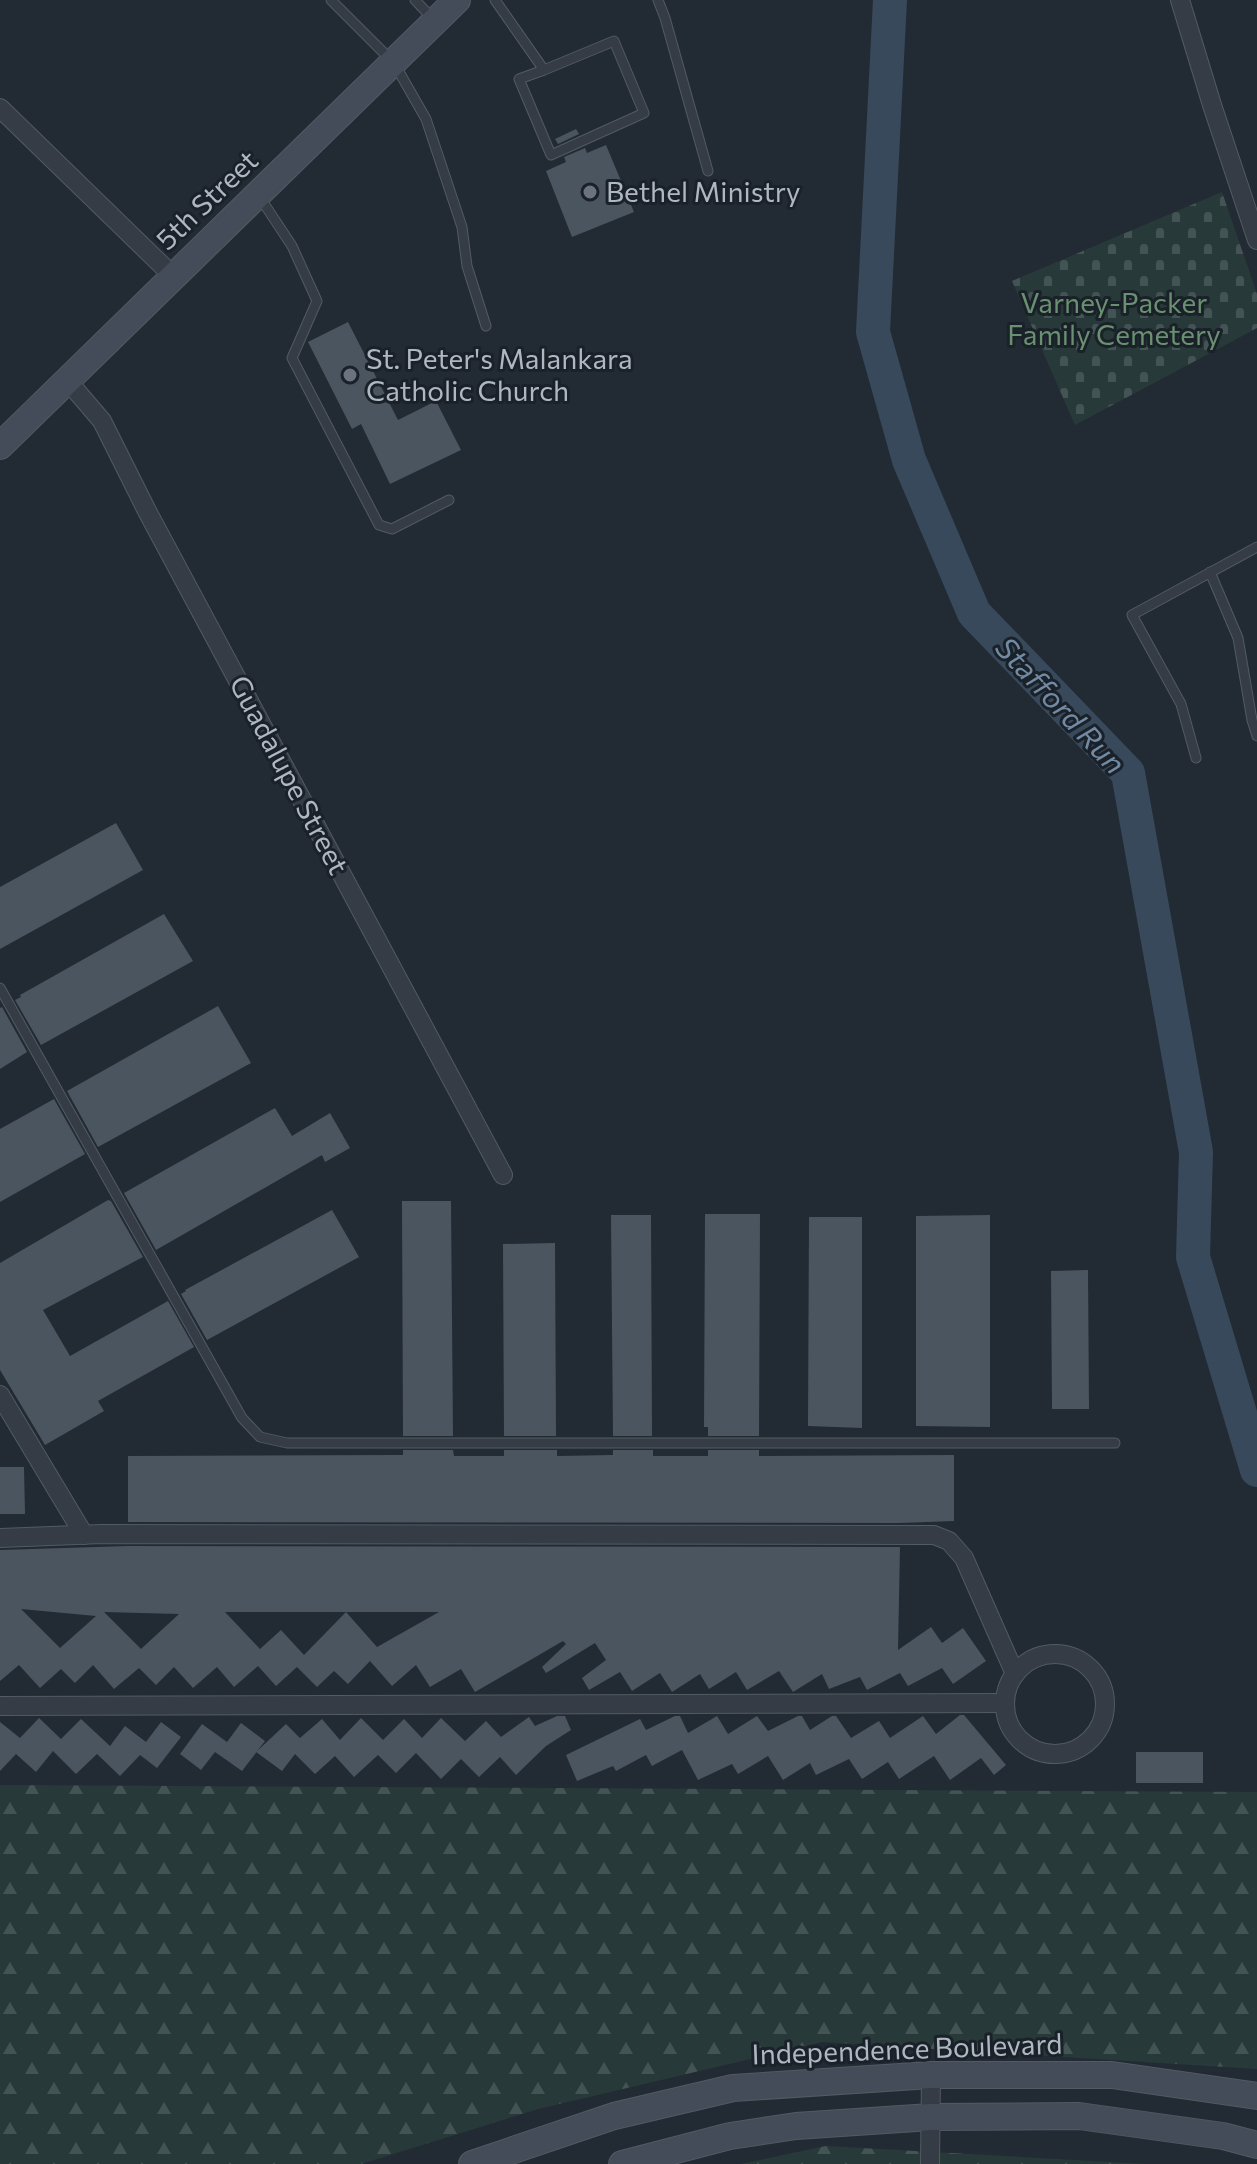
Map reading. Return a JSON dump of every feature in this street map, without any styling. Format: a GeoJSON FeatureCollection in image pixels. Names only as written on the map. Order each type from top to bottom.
{"type":"FeatureCollection","features":[{"type":"Feature","properties":{"kind":"main road","name":"5th Street"},"geometry":{"type":"LineString","coordinates":[[0,446],[457,0]]}},
{"type":"Feature","properties":{"kind":"main road","name":"Independence Boulevard"},"geometry":{"type":"LineString","coordinates":[[472,2164],[614,2116],[733,2088],[931,2075],[1112,2075],[1257,2096]]}},
{"type":"Feature","properties":{"kind":"main road"},"geometry":{"type":"LineString","coordinates":[[622,2164],[730,2136],[796,2126],[931,2117],[1079,2116],[1223,2136],[1257,2145]]}},
{"type":"Feature","properties":{"kind":"street"},"geometry":{"type":"LineString","coordinates":[[1180,0],[1257,240]]}},
{"type":"Feature","properties":{"kind":"street"},"geometry":{"type":"LineString","coordinates":[[0,108],[173,276]]}},
{"type":"Feature","properties":{"kind":"street","name":"Guadalupe Street"},"geometry":{"type":"LineString","coordinates":[[67,380],[102,421],[147,511],[503,1175]]}},
{"type":"Feature","properties":{"kind":"street"},"geometry":{"type":"LineString","coordinates":[[0,1395],[84,1535]]}},
{"type":"Feature","properties":{"kind":"street"},"geometry":{"type":"LineString","coordinates":[[0,1538],[84,1535],[934,1535],[949,1541],[964,1558],[1015,1674]]}},
{"type":"Feature","properties":{"kind":"street"},"geometry":{"type":"LineString","coordinates":[[1056,1653],[1082,1660],[1101,1679],[1107,1705],[1100,1731],[1080,1749],[1054,1756],[1029,1748],[1010,1729],[1004,1703],[1015,1674],[1030,1659],[1056,1653]]}},
{"type":"Feature","properties":{"kind":"street"},"geometry":{"type":"LineString","coordinates":[[0,1706],[1004,1703]]}},
{"type":"Feature","properties":{"kind":"street"},"geometry":{"type":"LineString","coordinates":[[930,2164],[931,2075]]}},
{"type":"Feature","properties":{"kind":"lane"},"geometry":{"type":"LineString","coordinates":[[331,0],[394,63],[426,119],[462,227],[467,266],[486,326]]}},
{"type":"Feature","properties":{"kind":"lane"},"geometry":{"type":"LineString","coordinates":[[415,0],[436,22]]}},
{"type":"Feature","properties":{"kind":"lane"},"geometry":{"type":"LineString","coordinates":[[495,0],[544,70]]}},
{"type":"Feature","properties":{"kind":"lane"},"geometry":{"type":"LineString","coordinates":[[658,0],[708,171]]}},
{"type":"Feature","properties":{"kind":"lane"},"geometry":{"type":"LineString","coordinates":[[614,41],[644,113],[551,155],[519,79],[544,70],[614,41]]}},
{"type":"Feature","properties":{"kind":"lane"},"geometry":{"type":"LineString","coordinates":[[259,196],[292,246],[317,301],[292,358],[379,525],[392,529],[449,500]]}},
{"type":"Feature","properties":{"kind":"lane"},"geometry":{"type":"LineString","coordinates":[[1196,758],[1181,704],[1132,615],[1257,547]]}},
{"type":"Feature","properties":{"kind":"lane"},"geometry":{"type":"LineString","coordinates":[[1210,572],[1238,638],[1257,736]]}},
{"type":"Feature","properties":{"kind":"lane"},"geometry":{"type":"LineString","coordinates":[[0,988],[242,1418],[260,1437],[287,1443],[1115,1443]]}},
{"type":"Feature","properties":{"kind":"green space","name":"Varney-Packer Family Cemetery"},"geometry":{"type":"Polygon","coordinates":[[[1222,192],[1257,294],[1257,328],[1075,425],[1012,281],[1222,192]]]}},
{"type":"Feature","properties":{"kind":"green space"},"geometry":{"type":"Polygon","coordinates":[[[0,1785],[1257,1792],[1257,2069],[822,2042],[538,2109],[361,2164],[0,2164],[0,1785]]]}},
{"type":"Feature","properties":{"kind":"green space"},"geometry":{"type":"Polygon","coordinates":[[[826,2146],[1145,2164],[741,2164],[826,2146]]]}},
{"type":"Feature","properties":{"kind":"building"},"geometry":{"type":"Polygon","coordinates":[[[576,129],[579,134],[558,144],[555,139],[576,129]]]}},
{"type":"Feature","properties":{"kind":"building","name":"Bethel Ministry"},"geometry":{"type":"Polygon","coordinates":[[[606,145],[634,212],[572,237],[546,171],[566,162],[564,157],[585,148],[587,153],[606,145]]]}},
{"type":"Feature","properties":{"kind":"building"},"geometry":{"type":"Polygon","coordinates":[[[348,322],[398,420],[436,401],[461,450],[390,484],[361,424],[352,429],[308,342],[348,322]]]}},
{"type":"Feature","properties":{"kind":"building"},"geometry":{"type":"Polygon","coordinates":[[[116,823],[143,870],[0,949],[0,887],[116,823]]]}},
{"type":"Feature","properties":{"kind":"building"},"geometry":{"type":"Polygon","coordinates":[[[164,914],[193,961],[41,1045],[15,1000],[164,914]]]}},
{"type":"Feature","properties":{"kind":"building"},"geometry":{"type":"Polygon","coordinates":[[[218,1006],[251,1063],[98,1147],[67,1091],[218,1006]]]}},
{"type":"Feature","properties":{"kind":"building"},"geometry":{"type":"Polygon","coordinates":[[[0,1008],[27,1052],[0,1069],[0,1008]]]}},
{"type":"Feature","properties":{"kind":"building"},"geometry":{"type":"Polygon","coordinates":[[[54,1099],[85,1154],[0,1202],[0,1129],[54,1099]]]}},
{"type":"Feature","properties":{"kind":"building"},"geometry":{"type":"Polygon","coordinates":[[[275,1108],[292,1136],[330,1113],[350,1148],[325,1162],[322,1155],[156,1250],[124,1193],[275,1108]]]}},
{"type":"Feature","properties":{"kind":"building"},"geometry":{"type":"Polygon","coordinates":[[[108,1200],[143,1257],[43,1310],[70,1356],[168,1301],[194,1347],[98,1401],[104,1411],[45,1445],[0,1370],[0,1263],[108,1200]]]}},
{"type":"Feature","properties":{"kind":"building"},"geometry":{"type":"Polygon","coordinates":[[[402,1201],[451,1201],[453,1436],[403,1436],[402,1201]]]}},
{"type":"Feature","properties":{"kind":"building"},"geometry":{"type":"Polygon","coordinates":[[[332,1210],[359,1257],[207,1340],[181,1294],[332,1210]]]}},
{"type":"Feature","properties":{"kind":"building"},"geometry":{"type":"Polygon","coordinates":[[[705,1214],[760,1214],[759,1436],[708,1436],[708,1427],[704,1427],[705,1214]]]}},
{"type":"Feature","properties":{"kind":"building"},"geometry":{"type":"Polygon","coordinates":[[[611,1215],[651,1215],[652,1436],[613,1436],[611,1215]]]}},
{"type":"Feature","properties":{"kind":"building"},"geometry":{"type":"Polygon","coordinates":[[[990,1215],[990,1427],[916,1426],[916,1216],[990,1215]]]}},
{"type":"Feature","properties":{"kind":"building"},"geometry":{"type":"Polygon","coordinates":[[[809,1217],[862,1217],[862,1428],[808,1426],[809,1217]]]}},
{"type":"Feature","properties":{"kind":"building"},"geometry":{"type":"Polygon","coordinates":[[[555,1243],[556,1436],[504,1436],[503,1244],[555,1243]]]}},
{"type":"Feature","properties":{"kind":"building"},"geometry":{"type":"Polygon","coordinates":[[[1088,1270],[1089,1409],[1052,1409],[1051,1271],[1088,1270]]]}},
{"type":"Feature","properties":{"kind":"building"},"geometry":{"type":"Polygon","coordinates":[[[403,1450],[453,1450],[454,1456],[504,1456],[504,1450],[557,1450],[557,1456],[613,1455],[613,1450],[653,1450],[653,1456],[708,1456],[708,1450],[759,1450],[759,1456],[954,1455],[954,1521],[128,1522],[128,1456],[403,1455],[403,1450]]]}},
{"type":"Feature","properties":{"kind":"building"},"geometry":{"type":"Polygon","coordinates":[[[0,1467],[24,1467],[25,1514],[0,1514],[0,1467]]]}},
{"type":"Feature","properties":{"kind":"building"},"geometry":{"type":"Polygon","coordinates":[[[128,1546],[900,1547],[898,1650],[931,1627],[942,1643],[963,1628],[986,1661],[953,1684],[942,1668],[908,1686],[900,1673],[867,1690],[860,1677],[829,1689],[822,1674],[793,1692],[779,1671],[747,1690],[736,1672],[709,1689],[700,1674],[672,1692],[660,1673],[632,1691],[620,1672],[589,1690],[582,1678],[606,1660],[595,1643],[546,1673],[542,1667],[566,1644],[563,1641],[475,1692],[461,1669],[430,1687],[416,1665],[392,1686],[370,1661],[348,1684],[334,1671],[317,1687],[297,1667],[276,1686],[258,1666],[234,1687],[217,1667],[193,1688],[174,1667],[156,1685],[139,1668],[114,1689],[93,1665],[75,1683],[61,1669],[40,1688],[19,1665],[0,1681],[0,1550],[128,1546]],[[21,1609],[60,1648],[96,1616],[21,1609]],[[104,1612],[141,1649],[179,1614],[104,1612]],[[225,1612],[260,1649],[281,1630],[304,1655],[346,1612],[225,1612]],[[346,1612],[377,1647],[439,1612],[346,1612]]]}},
{"type":"Feature","properties":{"kind":"building"},"geometry":{"type":"Polygon","coordinates":[[[964,1715],[1006,1765],[994,1775],[981,1758],[950,1780],[934,1756],[899,1779],[888,1762],[862,1779],[849,1759],[816,1775],[810,1763],[783,1780],[768,1756],[738,1774],[732,1764],[698,1780],[682,1750],[652,1766],[646,1755],[616,1771],[613,1766],[577,1781],[566,1755],[640,1719],[646,1730],[680,1716],[688,1733],[717,1716],[728,1734],[757,1716],[768,1731],[798,1716],[802,1716],[810,1730],[836,1716],[851,1738],[879,1721],[890,1738],[923,1716],[936,1734],[964,1715]]]}},
{"type":"Feature","properties":{"kind":"building"},"geometry":{"type":"Polygon","coordinates":[[[557,1716],[565,1716],[571,1730],[546,1746],[516,1775],[500,1757],[479,1777],[461,1759],[441,1779],[416,1753],[396,1773],[378,1755],[354,1777],[335,1756],[315,1774],[295,1754],[282,1771],[256,1752],[286,1724],[300,1738],[322,1719],[340,1740],[361,1718],[383,1740],[404,1719],[422,1738],[441,1718],[465,1741],[486,1721],[501,1737],[529,1717],[535,1726],[557,1716]]]}},
{"type":"Feature","properties":{"kind":"building"},"geometry":{"type":"Polygon","coordinates":[[[39,1718],[61,1739],[81,1719],[110,1746],[125,1726],[146,1742],[161,1722],[181,1737],[157,1768],[140,1755],[120,1776],[97,1754],[76,1774],[53,1751],[36,1772],[16,1754],[0,1771],[0,1722],[20,1738],[39,1718]]]}},
{"type":"Feature","properties":{"kind":"building"},"geometry":{"type":"Polygon","coordinates":[[[241,1723],[265,1741],[242,1771],[215,1752],[201,1770],[180,1754],[202,1724],[227,1742],[241,1723]]]}},
{"type":"Feature","properties":{"kind":"building"},"geometry":{"type":"Polygon","coordinates":[[[1136,1752],[1203,1752],[1203,1783],[1136,1783],[1136,1752]]]}},
{"type":"Feature","properties":{"kind":"waterway","name":"Stafford Run"},"geometry":{"type":"LineString","coordinates":[[890,0],[873,332],[909,460],[974,613],[1128,773],[1196,1152],[1193,1257],[1257,1470]]}},
{"type":"Feature","properties":{"kind":"place","name":"Bethel Ministry"},"geometry":{"type":"Point","coordinates":[590,192]}},
{"type":"Feature","properties":{"kind":"place","name":"St. Peter's Malankara Catholic Church"},"geometry":{"type":"Point","coordinates":[350,375]}}]}
